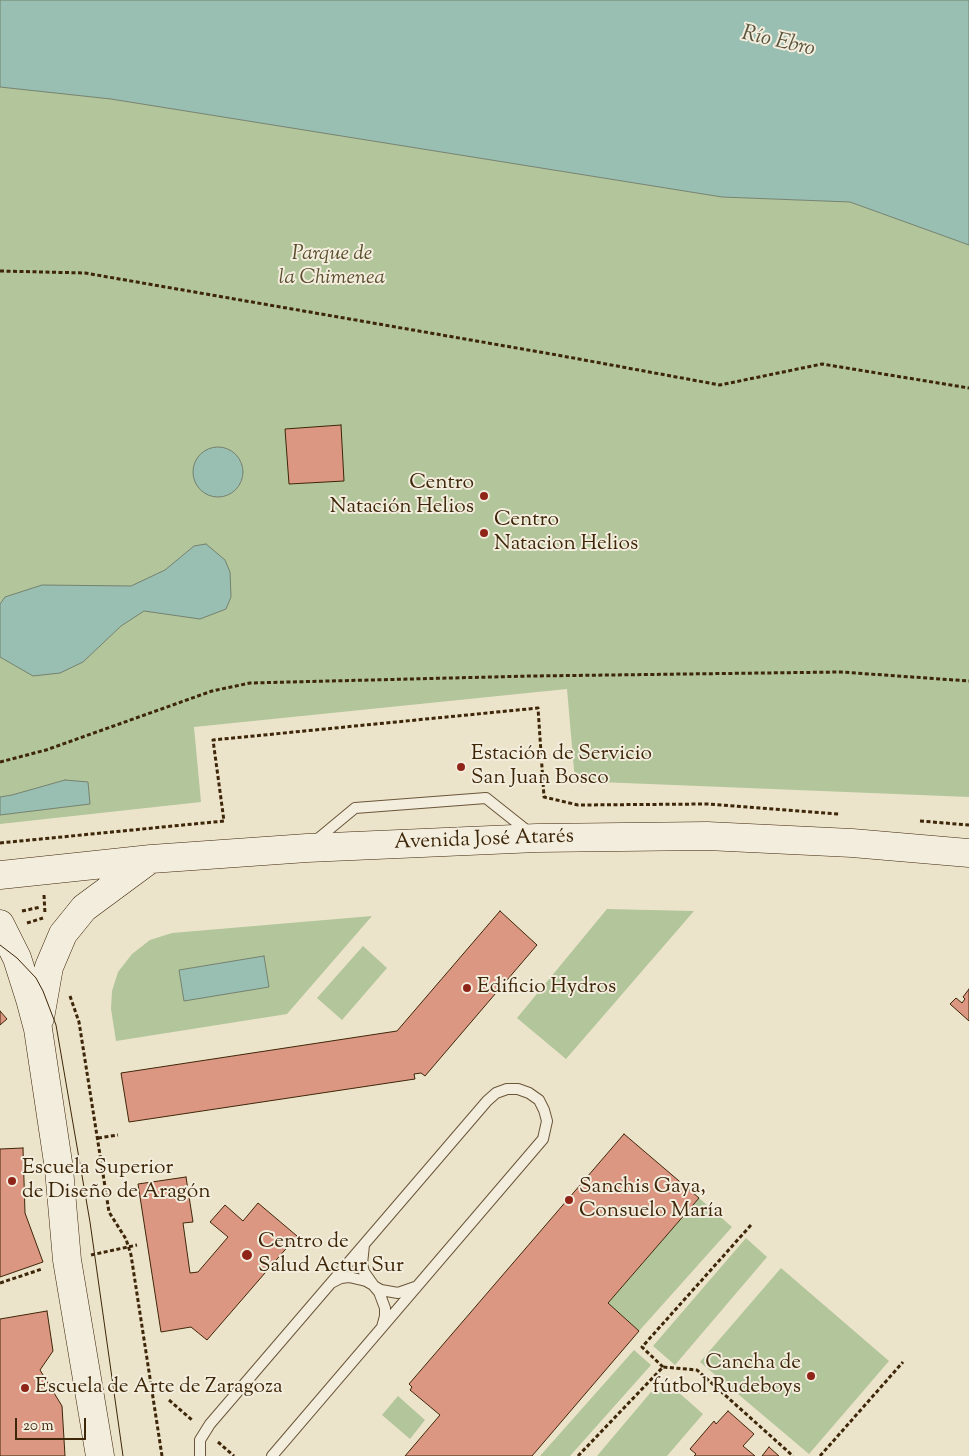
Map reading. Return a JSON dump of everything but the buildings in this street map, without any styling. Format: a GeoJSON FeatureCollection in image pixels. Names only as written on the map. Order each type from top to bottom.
{"type":"FeatureCollection","features":[{"type":"Feature","properties":{"kind":"main road","name":"Avenida José Atarés"},"geometry":{"type":"LineString","coordinates":[[0,876],[151,858],[307,848],[537,838],[707,836],[852,843],[969,852]]}},
{"type":"Feature","properties":{"kind":"main road"},"geometry":{"type":"LineString","coordinates":[[38,1029],[49,967],[63,934],[84,908],[151,858]]}},
{"type":"Feature","properties":{"kind":"main road"},"geometry":{"type":"LineString","coordinates":[[0,924],[17,958],[38,1029],[59,1169],[67,1260],[100,1456]]}},
{"type":"Feature","properties":{"kind":"lane"},"geometry":{"type":"LineString","coordinates":[[307,848],[355,808],[486,798],[537,838]]}},
{"type":"Feature","properties":{"kind":"lane"},"geometry":{"type":"LineString","coordinates":[[200,1456],[200,1440],[205,1430],[487,1101],[496,1093],[507,1089],[529,1093],[538,1100],[544,1110],[547,1121],[543,1139],[272,1456]]}},
{"type":"Feature","properties":{"kind":"lane"},"geometry":{"type":"LineString","coordinates":[[367,1240],[363,1248],[362,1264],[364,1272],[374,1286],[381,1290],[398,1294],[420,1284]]}},
{"type":"Feature","properties":{"kind":"lane"},"geometry":{"type":"LineString","coordinates":[[326,1287],[341,1278],[349,1277],[366,1281],[373,1285],[379,1292],[385,1308],[385,1316],[379,1332]]}},
{"type":"Feature","properties":{"kind":"path"},"geometry":{"type":"LineString","coordinates":[[0,272],[85,273],[720,385],[822,364],[969,388]]}},
{"type":"Feature","properties":{"kind":"path"},"geometry":{"type":"LineString","coordinates":[[0,762],[46,750],[212,691],[250,683],[540,676],[841,672],[969,681]]}},
{"type":"Feature","properties":{"kind":"path"},"geometry":{"type":"LineString","coordinates":[[44,894],[46,917]]}},
{"type":"Feature","properties":{"kind":"path"},"geometry":{"type":"LineString","coordinates":[[68,990],[79,1022],[109,1212],[126,1239],[131,1255],[162,1456]]}},
{"type":"Feature","properties":{"kind":"path"},"geometry":{"type":"LineString","coordinates":[[98,1138],[118,1135]]}},
{"type":"Feature","properties":{"kind":"path"},"geometry":{"type":"LineString","coordinates":[[751,1225],[642,1347],[663,1367],[696,1370],[793,1456]]}},
{"type":"Feature","properties":{"kind":"path"},"geometry":{"type":"LineString","coordinates":[[0,1283],[50,1267]]}},
{"type":"Feature","properties":{"kind":"path"},"geometry":{"type":"LineString","coordinates":[[820,1456],[903,1362]]}},
{"type":"Feature","properties":{"kind":"path"},"geometry":{"type":"LineString","coordinates":[[578,1456],[663,1367]]}},
{"type":"Feature","properties":{"kind":"green space","name":"Parque de la Chimenea"},"geometry":{"type":"Polygon","coordinates":[[[0,87],[111,99],[722,197],[850,202],[969,245],[969,797],[575,781],[567,689],[194,727],[201,802],[0,824],[0,87]]]}},
{"type":"Feature","properties":{"kind":"green space"},"geometry":{"type":"Polygon","coordinates":[[[607,909],[694,911],[566,1059],[517,1018],[607,909]]]}},
{"type":"Feature","properties":{"kind":"green space"},"geometry":{"type":"Polygon","coordinates":[[[372,916],[287,1014],[116,1041],[111,1009],[112,991],[118,972],[132,954],[150,940],[172,933],[372,916]]]}},
{"type":"Feature","properties":{"kind":"green space"},"geometry":{"type":"Polygon","coordinates":[[[363,946],[387,968],[342,1020],[317,998],[363,946]]]}},
{"type":"Feature","properties":{"kind":"green space"},"geometry":{"type":"Polygon","coordinates":[[[699,1198],[732,1227],[639,1331],[608,1303],[699,1198]]]}},
{"type":"Feature","properties":{"kind":"green space"},"geometry":{"type":"Polygon","coordinates":[[[746,1238],[767,1257],[675,1365],[653,1346],[746,1238]]]}},
{"type":"Feature","properties":{"kind":"green space"},"geometry":{"type":"Polygon","coordinates":[[[781,1268],[889,1361],[809,1454],[700,1362],[781,1268]]]}},
{"type":"Feature","properties":{"kind":"green space"},"geometry":{"type":"Polygon","coordinates":[[[634,1350],[651,1365],[570,1456],[540,1456],[634,1350]]]}},
{"type":"Feature","properties":{"kind":"green space"},"geometry":{"type":"Polygon","coordinates":[[[677,1391],[703,1414],[667,1456],[597,1456],[651,1392],[677,1391]]]}},
{"type":"Feature","properties":{"kind":"green space"},"geometry":{"type":"Polygon","coordinates":[[[398,1396],[425,1420],[410,1439],[382,1415],[398,1396]]]}},
{"type":"Feature","properties":{"kind":"water","name":"Río Ebro"},"geometry":{"type":"Polygon","coordinates":[[[0,0],[969,0],[969,245],[850,202],[722,197],[111,99],[0,87],[0,0]]]}},
{"type":"Feature","properties":{"kind":"water"},"geometry":{"type":"Polygon","coordinates":[[[218,447],[228,449],[236,454],[241,462],[243,472],[241,482],[236,490],[228,495],[218,497],[208,495],[200,490],[195,482],[193,472],[195,462],[200,454],[208,449],[218,447]]]}},
{"type":"Feature","properties":{"kind":"water"},"geometry":{"type":"Polygon","coordinates":[[[206,544],[225,560],[230,572],[231,597],[226,609],[200,619],[144,611],[121,626],[83,662],[60,673],[33,676],[0,657],[0,604],[5,597],[42,585],[131,586],[165,570],[194,546],[206,544]]]}},
{"type":"Feature","properties":{"kind":"water"},"geometry":{"type":"Polygon","coordinates":[[[65,780],[88,782],[90,804],[0,815],[0,797],[65,780]]]}},
{"type":"Feature","properties":{"kind":"water"},"geometry":{"type":"Polygon","coordinates":[[[264,956],[269,987],[184,1001],[179,970],[264,956]]]}},
{"type":"Feature","properties":{"kind":"tram line"},"geometry":{"type":"LineString","coordinates":[[0,945],[17,958],[36,978],[56,1025],[90,1222],[123,1456]]}},
{"type":"Feature","properties":{"kind":"place","name":"Centro Natación Helios"},"geometry":{"type":"Point","coordinates":[484,496]}},
{"type":"Feature","properties":{"kind":"place","name":"Centro Natacion Helios"},"geometry":{"type":"Point","coordinates":[484,533]}},
{"type":"Feature","properties":{"kind":"place","name":"Estación de Servicio San Juan Bosco"},"geometry":{"type":"Point","coordinates":[461,767]}},
{"type":"Feature","properties":{"kind":"place","name":"Edificio Hydros"},"geometry":{"type":"Point","coordinates":[467,988]}},
{"type":"Feature","properties":{"kind":"place","name":"Escuela Superior de Diseño de Aragón"},"geometry":{"type":"Point","coordinates":[12,1181]}},
{"type":"Feature","properties":{"kind":"place","name":"Sanchis Gaya, Consuelo María"},"geometry":{"type":"Point","coordinates":[569,1200]}},
{"type":"Feature","properties":{"kind":"place","name":"Centro de Salud Actur Sur"},"geometry":{"type":"Point","coordinates":[247,1255]}},
{"type":"Feature","properties":{"kind":"place","name":"Cancha de fútbol Rudeboys"},"geometry":{"type":"Point","coordinates":[811,1376]}},
{"type":"Feature","properties":{"kind":"place","name":"Escuela de Arte de Zaragoza"},"geometry":{"type":"Point","coordinates":[25,1388]}}]}
